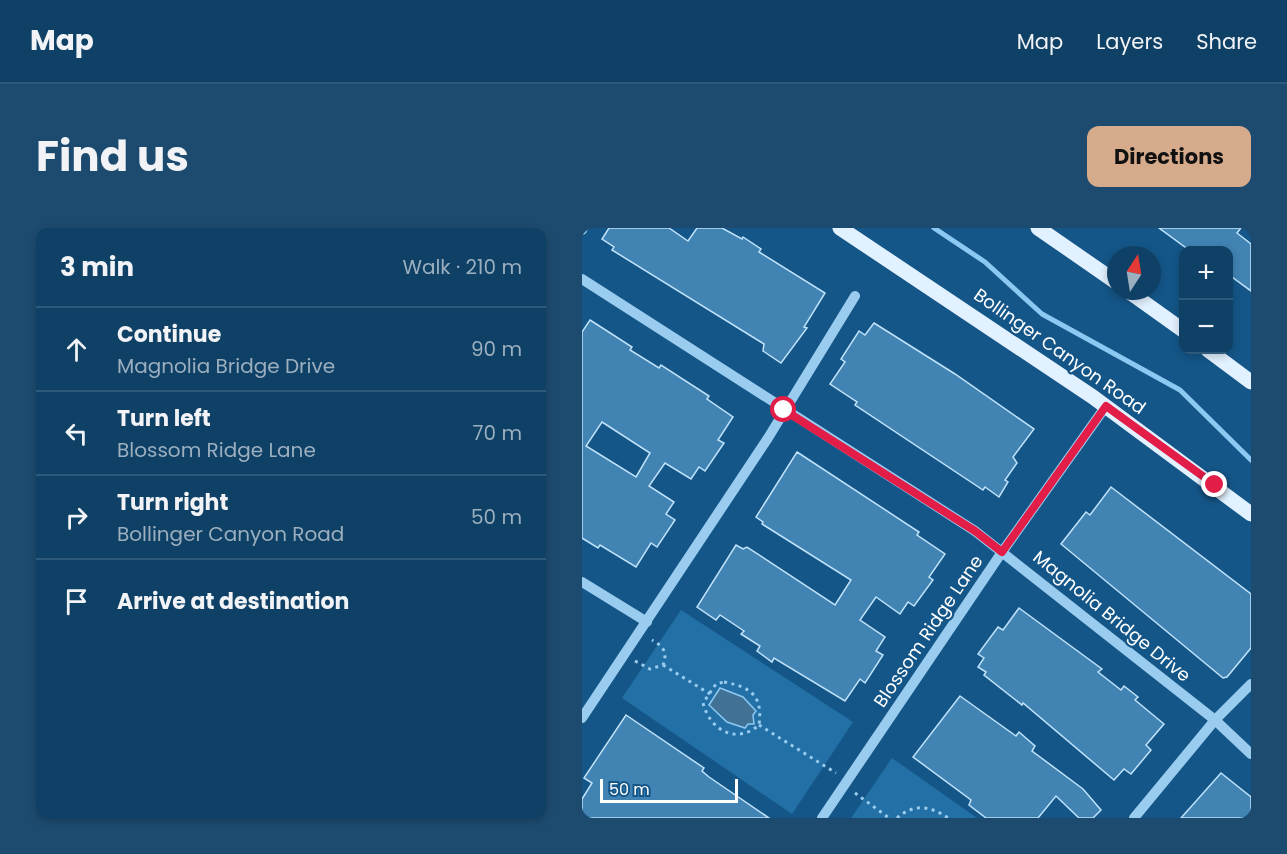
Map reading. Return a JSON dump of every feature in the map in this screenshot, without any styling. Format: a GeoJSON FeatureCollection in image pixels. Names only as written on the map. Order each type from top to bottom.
{"type":"FeatureCollection","features":[{"type":"Feature","properties":{"kind":"main road","name":"Bollinger Canyon Road"},"geometry":{"type":"LineString","coordinates":[[840,228],[964,308],[1106,406],[1251,514]]}},
{"type":"Feature","properties":{"kind":"main road"},"geometry":{"type":"LineString","coordinates":[[1038,228],[1107,276]]}},
{"type":"Feature","properties":{"kind":"main road"},"geometry":{"type":"LineString","coordinates":[[1141,300],[1179,327]]}},
{"type":"Feature","properties":{"kind":"main road"},"geometry":{"type":"LineString","coordinates":[[1213,354],[1251,382]]}},
{"type":"Feature","properties":{"kind":"street","name":"Magnolia Bridge Drive"},"geometry":{"type":"LineString","coordinates":[[582,279],[975,531],[1215,720],[1251,754]]}},
{"type":"Feature","properties":{"kind":"street"},"geometry":{"type":"LineString","coordinates":[[582,718],[640,633],[855,296]]}},
{"type":"Feature","properties":{"kind":"street","name":"Blossom Ridge Lane"},"geometry":{"type":"LineString","coordinates":[[822,818],[1002,552],[1106,406]]}},
{"type":"Feature","properties":{"kind":"street"},"geometry":{"type":"LineString","coordinates":[[582,582],[647,622]]}},
{"type":"Feature","properties":{"kind":"street"},"geometry":{"type":"LineString","coordinates":[[1134,818],[1215,720],[1251,684]]}},
{"type":"Feature","properties":{"kind":"path"},"geometry":{"type":"LineString","coordinates":[[625,655],[644,667],[657,668],[663,664],[665,652],[662,646],[640,633]]}},
{"type":"Feature","properties":{"kind":"path"},"geometry":{"type":"LineString","coordinates":[[663,664],[710,694]]}},
{"type":"Feature","properties":{"kind":"path"},"geometry":{"type":"LineString","coordinates":[[724,682],[738,685],[751,692],[761,711],[759,725],[745,734],[718,729],[711,723],[704,704],[716,684],[724,682]]}},
{"type":"Feature","properties":{"kind":"path"},"geometry":{"type":"LineString","coordinates":[[759,725],[845,783],[889,818]]}},
{"type":"Feature","properties":{"kind":"path"},"geometry":{"type":"LineString","coordinates":[[897,818],[905,811],[920,807],[936,809],[948,818]]}},
{"type":"Feature","properties":{"kind":"shaded area"},"geometry":{"type":"Polygon","coordinates":[[[681,610],[853,722],[792,814],[622,698],[681,610]]]}},
{"type":"Feature","properties":{"kind":"shaded area"},"geometry":{"type":"Polygon","coordinates":[[[720,688],[743,697],[756,711],[753,715],[754,724],[748,724],[745,728],[727,722],[709,705],[720,688]]]}},
{"type":"Feature","properties":{"kind":"shaded area"},"geometry":{"type":"Polygon","coordinates":[[[892,758],[977,818],[851,818],[892,758]]]}},
{"type":"Feature","properties":{"kind":"building"},"geometry":{"type":"Polygon","coordinates":[[[609,228],[669,228],[688,241],[697,228],[722,228],[742,239],[743,237],[761,249],[759,252],[825,293],[804,327],[807,328],[781,363],[763,351],[764,344],[612,250],[614,247],[602,239],[609,228]]]}},
{"type":"Feature","properties":{"kind":"building"},"geometry":{"type":"Polygon","coordinates":[[[1159,228],[1241,228],[1237,233],[1251,244],[1251,291],[1233,278],[1233,246],[1184,246],[1159,228]]]}},
{"type":"Feature","properties":{"kind":"building"},"geometry":{"type":"Polygon","coordinates":[[[590,320],[632,347],[630,350],[659,368],[661,365],[709,396],[707,399],[733,417],[718,440],[724,443],[705,471],[699,467],[691,479],[665,463],[649,486],[674,502],[666,514],[675,520],[657,547],[651,543],[636,567],[600,545],[598,548],[582,538],[582,332],[590,320]],[[602,422],[586,446],[636,477],[650,453],[602,422]]]}},
{"type":"Feature","properties":{"kind":"building"},"geometry":{"type":"Polygon","coordinates":[[[874,323],[955,374],[1034,429],[1013,457],[1017,463],[1005,480],[1008,482],[999,497],[985,487],[983,490],[855,405],[857,402],[830,384],[845,362],[841,359],[859,331],[865,335],[874,323]]]}},
{"type":"Feature","properties":{"kind":"building"},"geometry":{"type":"Polygon","coordinates":[[[797,452],[919,532],[917,535],[945,554],[929,577],[933,580],[914,606],[908,602],[900,614],[876,597],[860,620],[885,637],[876,651],[883,655],[865,683],[860,679],[845,701],[774,658],[772,662],[757,651],[760,646],[741,634],[744,631],[720,615],[716,620],[697,607],[736,545],[743,549],[747,547],[835,605],[851,580],[762,524],[763,522],[756,517],[797,452]]]}},
{"type":"Feature","properties":{"kind":"building"},"geometry":{"type":"Polygon","coordinates":[[[1111,487],[1251,594],[1251,648],[1227,677],[1223,678],[1061,544],[1086,512],[1090,515],[1111,487]]]}},
{"type":"Feature","properties":{"kind":"building"},"geometry":{"type":"Polygon","coordinates":[[[1019,608],[1102,669],[1098,672],[1121,690],[1124,686],[1138,697],[1135,700],[1164,724],[1146,745],[1151,750],[1131,774],[1124,769],[1114,780],[1023,703],[1022,705],[984,675],[986,672],[978,667],[984,658],[978,654],[998,627],[1003,630],[1019,608]]]}},
{"type":"Feature","properties":{"kind":"building"},"geometry":{"type":"Polygon","coordinates":[[[960,696],[1016,736],[1019,732],[1035,746],[1032,751],[1083,789],[1101,810],[1093,818],[1079,818],[1056,796],[1038,818],[986,818],[969,805],[971,800],[913,757],[960,696]]]}},
{"type":"Feature","properties":{"kind":"building"},"geometry":{"type":"Polygon","coordinates":[[[626,715],[704,768],[702,771],[709,777],[769,818],[582,818],[582,799],[592,783],[584,778],[626,715]]]}},
{"type":"Feature","properties":{"kind":"building"},"geometry":{"type":"Polygon","coordinates":[[[1221,773],[1251,797],[1251,818],[1181,818],[1221,773]]]}},
{"type":"Feature","properties":{"kind":"waterway"},"geometry":{"type":"LineString","coordinates":[[934,228],[985,262],[1042,314],[1180,390],[1251,460]]}},
{"type":"Feature","properties":{"kind":"route"},"geometry":{"type":"LineString","coordinates":[[784,410],[975,531],[1002,552],[1106,406],[1215,485]]}}]}
